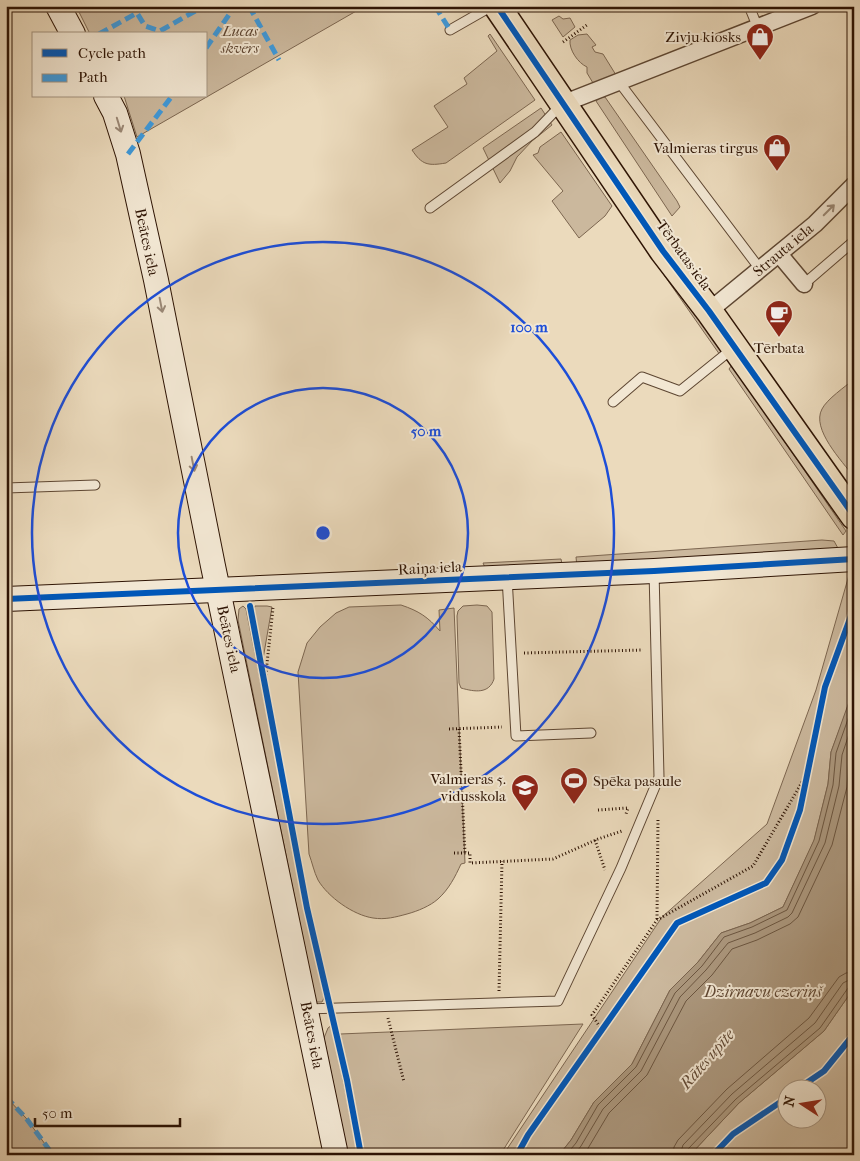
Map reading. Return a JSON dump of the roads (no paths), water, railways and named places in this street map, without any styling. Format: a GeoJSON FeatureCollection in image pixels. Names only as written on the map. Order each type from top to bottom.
{"type":"FeatureCollection","features":[{"type":"Feature","properties":{"kind":"main road","name":"Tērbatas iela"},"geometry":{"type":"LineString","coordinates":[[497,6],[556,88],[664,250],[710,311],[854,516]]}},
{"type":"Feature","properties":{"kind":"street"},"geometry":{"type":"LineString","coordinates":[[58,6],[72,32]]}},
{"type":"Feature","properties":{"kind":"street"},"geometry":{"type":"LineString","coordinates":[[556,88],[619,82],[812,6]]}},
{"type":"Feature","properties":{"kind":"street","name":"Beātes iela"},"geometry":{"type":"LineString","coordinates":[[107,98],[116,113],[128,154],[158,290],[218,590],[336,1155]]}},
{"type":"Feature","properties":{"kind":"street","name":"Strauta iela"},"geometry":{"type":"LineString","coordinates":[[710,311],[815,224],[854,185]]}},
{"type":"Feature","properties":{"kind":"street"},"geometry":{"type":"LineString","coordinates":[[779,254],[804,284]]}},
{"type":"Feature","properties":{"kind":"street","name":"Raiņa iela"},"geometry":{"type":"LineString","coordinates":[[6,599],[654,571],[854,559]]}},
{"type":"Feature","properties":{"kind":"lane"},"geometry":{"type":"LineString","coordinates":[[450,30],[492,6]]}},
{"type":"Feature","properties":{"kind":"lane"},"geometry":{"type":"LineString","coordinates":[[749,6],[758,28]]}},
{"type":"Feature","properties":{"kind":"lane"},"geometry":{"type":"LineString","coordinates":[[619,82],[760,269]]}},
{"type":"Feature","properties":{"kind":"lane"},"geometry":{"type":"LineString","coordinates":[[430,208],[535,132],[556,88]]}},
{"type":"Feature","properties":{"kind":"lane"},"geometry":{"type":"LineString","coordinates":[[804,284],[854,242]]}},
{"type":"Feature","properties":{"kind":"lane"},"geometry":{"type":"LineString","coordinates":[[613,402],[642,378],[680,390],[734,347]]}},
{"type":"Feature","properties":{"kind":"lane"},"geometry":{"type":"LineString","coordinates":[[6,488],[95,485]]}},
{"type":"Feature","properties":{"kind":"lane"},"geometry":{"type":"LineString","coordinates":[[307,1009],[386,1008],[558,1001],[611,889],[659,777],[654,571]]}},
{"type":"Feature","properties":{"kind":"lane"},"geometry":{"type":"LineString","coordinates":[[507,577],[516,736],[591,733]]}},
{"type":"Feature","properties":{"kind":"water","name":"Dzirnavu ezeriņš"},"geometry":{"type":"Polygon","coordinates":[[[854,688],[854,988],[824,1031],[739,1103],[690,1155],[559,1155],[571,1140],[594,1102],[632,1064],[670,990],[698,962],[721,933],[750,923],[783,907],[814,840],[828,784],[831,752],[854,688]]]}},
{"type":"Feature","properties":{"kind":"place","name":"Zivju kiosks"},"geometry":{"type":"Point","coordinates":[760,61]}},
{"type":"Feature","properties":{"kind":"place","name":"Valmieras tirgus"},"geometry":{"type":"Point","coordinates":[777,172]}},
{"type":"Feature","properties":{"kind":"place","name":"Tērbata"},"geometry":{"type":"Point","coordinates":[779,338]}},
{"type":"Feature","properties":{"kind":"place","name":"Spēka pasaule"},"geometry":{"type":"Point","coordinates":[574,805]}},
{"type":"Feature","properties":{"kind":"place","name":"Valmieras 5. vidusskola"},"geometry":{"type":"Point","coordinates":[525,812]}},
{"type":"Feature","properties":{"kind":"park label","name":"Lucas skvērs"},"geometry":{"type":"Point","coordinates":[240,40]}},
{"type":"Feature","properties":{"kind":"water label","name":"Rātes upīte"},"geometry":{"type":"Point","coordinates":[707,1059]}}]}
